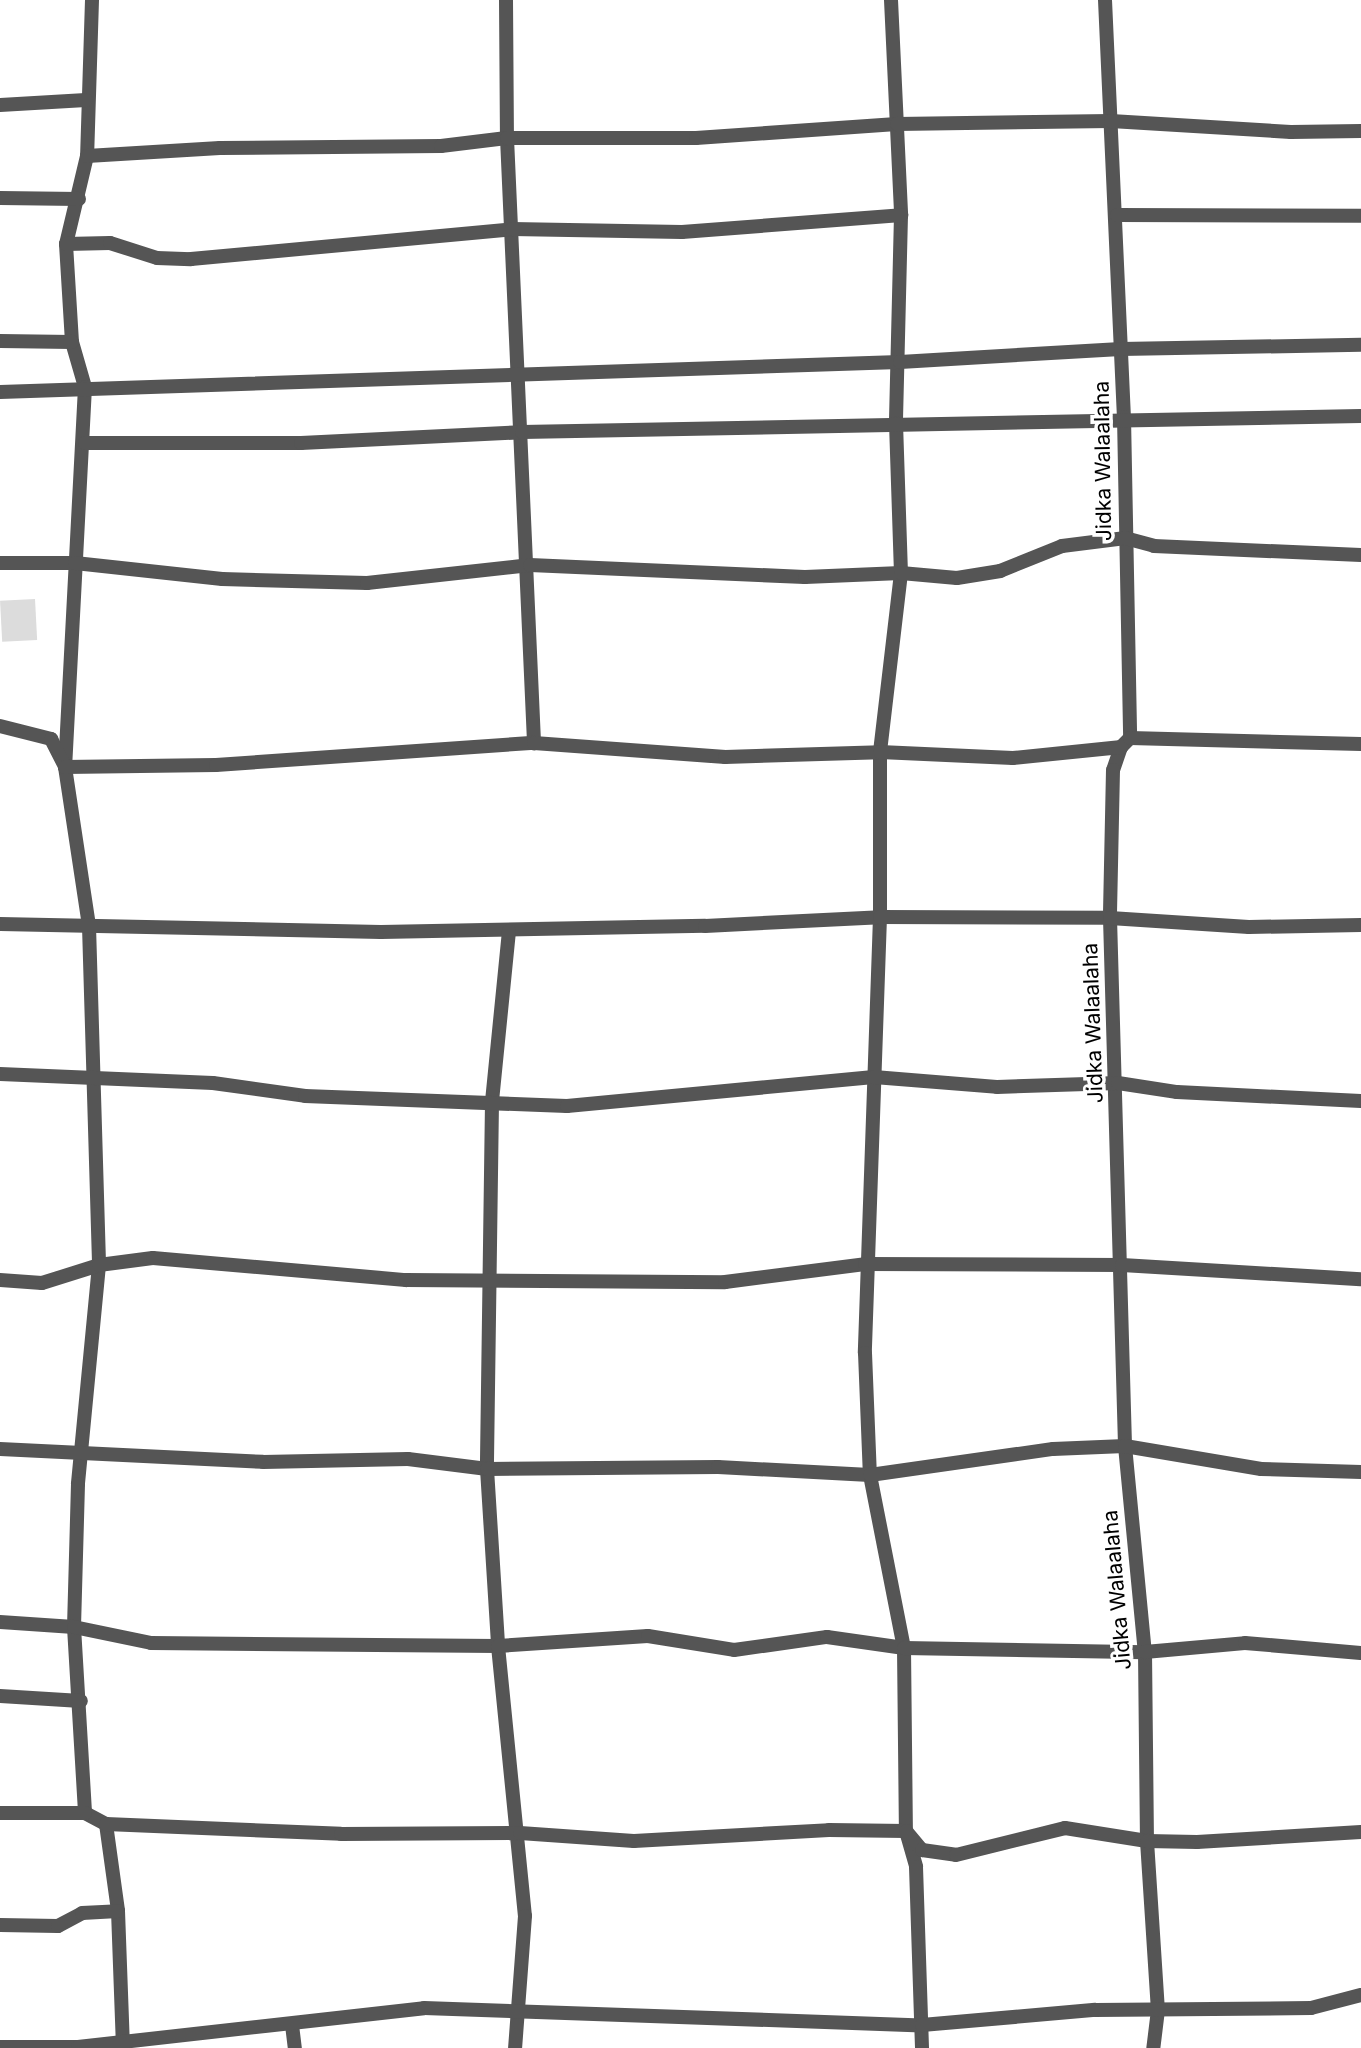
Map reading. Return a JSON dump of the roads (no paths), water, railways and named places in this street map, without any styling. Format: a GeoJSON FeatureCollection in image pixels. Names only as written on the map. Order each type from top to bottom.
{"type":"FeatureCollection","features":[{"type":"Feature","properties":{"kind":"street"},"geometry":{"type":"LineString","coordinates":[[85,1813],[81,1701],[74,1627],[82,1453],[99,1265],[89,926],[65,767],[75,564],[85,443],[85,387],[72,342],[66,244],[79,199],[87,156],[86,100],[92,0]]}},
{"type":"Feature","properties":{"kind":"street"},"geometry":{"type":"LineString","coordinates":[[506,0],[507,138],[517,373],[530,565],[534,743]]}},
{"type":"Feature","properties":{"kind":"street"},"geometry":{"type":"LineString","coordinates":[[891,0],[901,215],[901,362],[896,423],[901,573],[880,752],[880,917],[865,1264],[870,1475],[904,1648],[906,1831],[916,1867],[922,2048]]}},
{"type":"Feature","properties":{"kind":"street","name":"Jidka Walaalaha"},"geometry":{"type":"LineString","coordinates":[[1105,0],[1124,417],[1125,538],[1125,743],[1113,770],[1110,918],[1118,1083],[1125,1446],[1145,1652],[1147,1841],[1158,2010],[1153,2048]]}},
{"type":"Feature","properties":{"kind":"street"},"geometry":{"type":"LineString","coordinates":[[0,105],[86,100]]}},
{"type":"Feature","properties":{"kind":"street"},"geometry":{"type":"LineString","coordinates":[[87,156],[220,148],[441,146],[507,138],[696,138],[897,124],[1111,121],[1291,132],[1361,131]]}},
{"type":"Feature","properties":{"kind":"street"},"geometry":{"type":"LineString","coordinates":[[0,198],[79,199]]}},
{"type":"Feature","properties":{"kind":"street"},"geometry":{"type":"LineString","coordinates":[[66,244],[110,243],[157,258],[191,259],[512,229],[682,232],[901,215]]}},
{"type":"Feature","properties":{"kind":"street"},"geometry":{"type":"LineString","coordinates":[[1116,215],[1361,216]]}},
{"type":"Feature","properties":{"kind":"street"},"geometry":{"type":"LineString","coordinates":[[0,341],[72,342]]}},
{"type":"Feature","properties":{"kind":"street"},"geometry":{"type":"LineString","coordinates":[[0,392],[85,387],[901,362],[1121,349],[1361,345]]}},
{"type":"Feature","properties":{"kind":"street"},"geometry":{"type":"LineString","coordinates":[[85,443],[301,443],[522,432],[1124,417],[1361,416]]}},
{"type":"Feature","properties":{"kind":"street"},"geometry":{"type":"LineString","coordinates":[[0,563],[75,564],[222,579],[367,583],[530,565],[805,577],[901,573],[957,578],[990,573],[1062,546],[1125,538],[1154,546],[1361,555]]}},
{"type":"Feature","properties":{"kind":"street"},"geometry":{"type":"LineString","coordinates":[[0,726],[51,739],[65,767]]}},
{"type":"Feature","properties":{"kind":"street"},"geometry":{"type":"LineString","coordinates":[[65,767],[216,765],[534,743],[724,757],[880,752],[1013,758],[1125,743],[1361,744]]}},
{"type":"Feature","properties":{"kind":"street"},"geometry":{"type":"LineString","coordinates":[[0,924],[509,931],[880,917],[1110,918],[1249,927],[1361,925]]}},
{"type":"Feature","properties":{"kind":"street"},"geometry":{"type":"LineString","coordinates":[[509,931],[492,1102],[487,1469],[498,1646],[520,1833],[525,1916],[520,2008],[515,2019],[516,2048]]}},
{"type":"Feature","properties":{"kind":"street"},"geometry":{"type":"LineString","coordinates":[[0,1074],[213,1083],[305,1097],[567,1106],[874,1077],[997,1087],[1118,1083],[1177,1092],[1361,1101]]}},
{"type":"Feature","properties":{"kind":"street"},"geometry":{"type":"LineString","coordinates":[[0,1280],[42,1283],[99,1265],[153,1258],[361,1278],[490,1277],[725,1282],[865,1264],[1122,1265],[1361,1279]]}},
{"type":"Feature","properties":{"kind":"street"},"geometry":{"type":"LineString","coordinates":[[0,1449],[263,1462],[408,1459],[487,1469],[718,1467],[870,1475],[1052,1449],[1125,1446],[1262,1469],[1361,1472]]}},
{"type":"Feature","properties":{"kind":"street"},"geometry":{"type":"LineString","coordinates":[[0,1622],[74,1627],[151,1643],[498,1646],[648,1636],[734,1650],[827,1637],[904,1648],[1145,1652],[1245,1643],[1361,1653]]}},
{"type":"Feature","properties":{"kind":"street"},"geometry":{"type":"LineString","coordinates":[[0,1696],[81,1701]]}},
{"type":"Feature","properties":{"kind":"street"},"geometry":{"type":"LineString","coordinates":[[0,1813],[85,1813],[106,1824],[341,1834],[520,1833],[634,1841],[829,1830],[906,1831],[922,1850],[948,1855],[1065,1828],[1147,1841],[1225,1841],[1361,1832]]}},
{"type":"Feature","properties":{"kind":"street"},"geometry":{"type":"LineString","coordinates":[[106,1824],[118,1911],[122,2045]]}},
{"type":"Feature","properties":{"kind":"street"},"geometry":{"type":"LineString","coordinates":[[0,1925],[58,1926],[82,1913],[118,1911]]}},
{"type":"Feature","properties":{"kind":"street"},"geometry":{"type":"LineString","coordinates":[[0,2047],[122,2045],[424,2008],[520,2008],[922,2025],[1095,2010],[1311,2008],[1361,1995]]}},
{"type":"Feature","properties":{"kind":"street"},"geometry":{"type":"LineString","coordinates":[[292,2025],[295,2048]]}}]}
